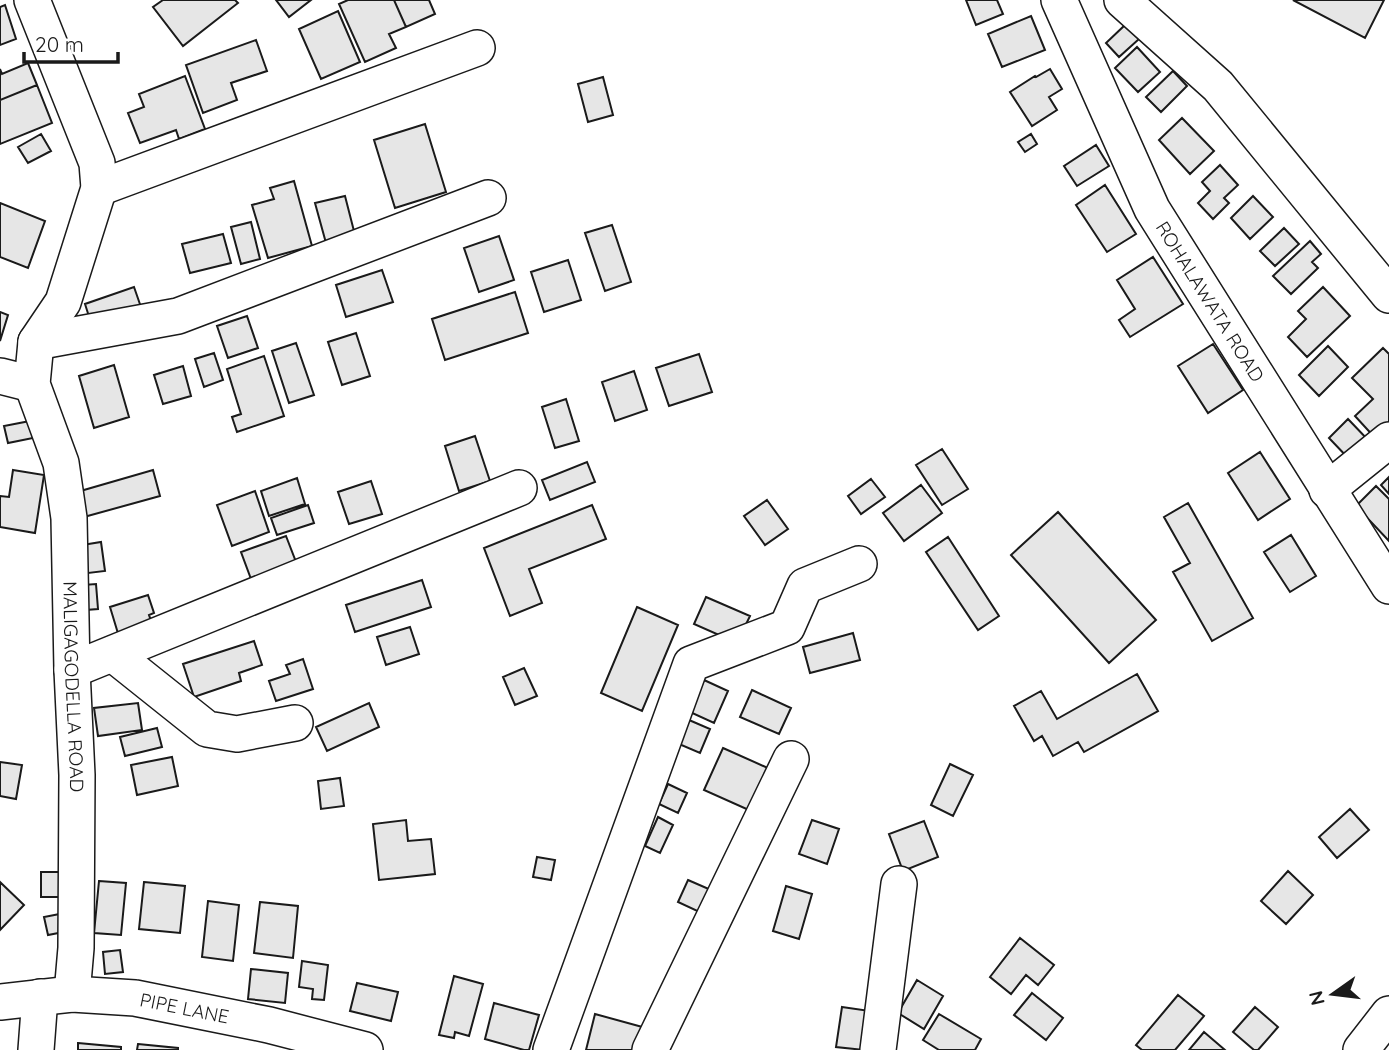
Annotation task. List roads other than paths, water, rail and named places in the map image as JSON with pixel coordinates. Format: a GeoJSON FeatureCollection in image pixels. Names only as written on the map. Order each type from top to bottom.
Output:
{"type":"FeatureCollection","features":[{"type":"Feature","properties":{"kind":"street"},"geometry":{"type":"LineString","coordinates":[[16,380],[36,342],[63,302],[99,188],[97,163],[32,0]]}},
{"type":"Feature","properties":{"kind":"street","name":"ROHALAWATA ROAD"},"geometry":{"type":"LineString","coordinates":[[1059,0],[1152,209],[1327,490],[1383,569]]}},
{"type":"Feature","properties":{"kind":"street"},"geometry":{"type":"LineString","coordinates":[[1122,0],[1218,86],[1389,295]]}},
{"type":"Feature","properties":{"kind":"street"},"geometry":{"type":"LineString","coordinates":[[99,188],[477,48]]}},
{"type":"Feature","properties":{"kind":"street"},"geometry":{"type":"LineString","coordinates":[[36,342],[178,316],[488,198]]}},
{"type":"Feature","properties":{"kind":"street","name":"MALIGAGODELLA ROAD"},"geometry":{"type":"LineString","coordinates":[[16,380],[61,463],[69,518],[77,775],[76,948],[36,1050]]}},
{"type":"Feature","properties":{"kind":"street"},"geometry":{"type":"LineString","coordinates":[[1327,490],[1389,440]]}},
{"type":"Feature","properties":{"kind":"street"},"geometry":{"type":"LineString","coordinates":[[72,670],[519,488]]}},
{"type":"Feature","properties":{"kind":"street"},"geometry":{"type":"LineString","coordinates":[[551,1050],[691,664],[787,628],[806,586],[859,564]]}},
{"type":"Feature","properties":{"kind":"street"},"geometry":{"type":"LineString","coordinates":[[113,654],[207,729],[237,734],[295,723]]}},
{"type":"Feature","properties":{"kind":"street"},"geometry":{"type":"LineString","coordinates":[[650,1050],[791,759]]}},
{"type":"Feature","properties":{"kind":"street"},"geometry":{"type":"LineString","coordinates":[[878,1050],[899,884]]}},
{"type":"Feature","properties":{"kind":"street","name":"PIPE LANE"},"geometry":{"type":"LineString","coordinates":[[0,1002],[56,996],[135,998],[269,1026],[365,1050]]}},
{"type":"Feature","properties":{"kind":"street"},"geometry":{"type":"LineString","coordinates":[[1361,1050],[1389,1014]]}}]}
